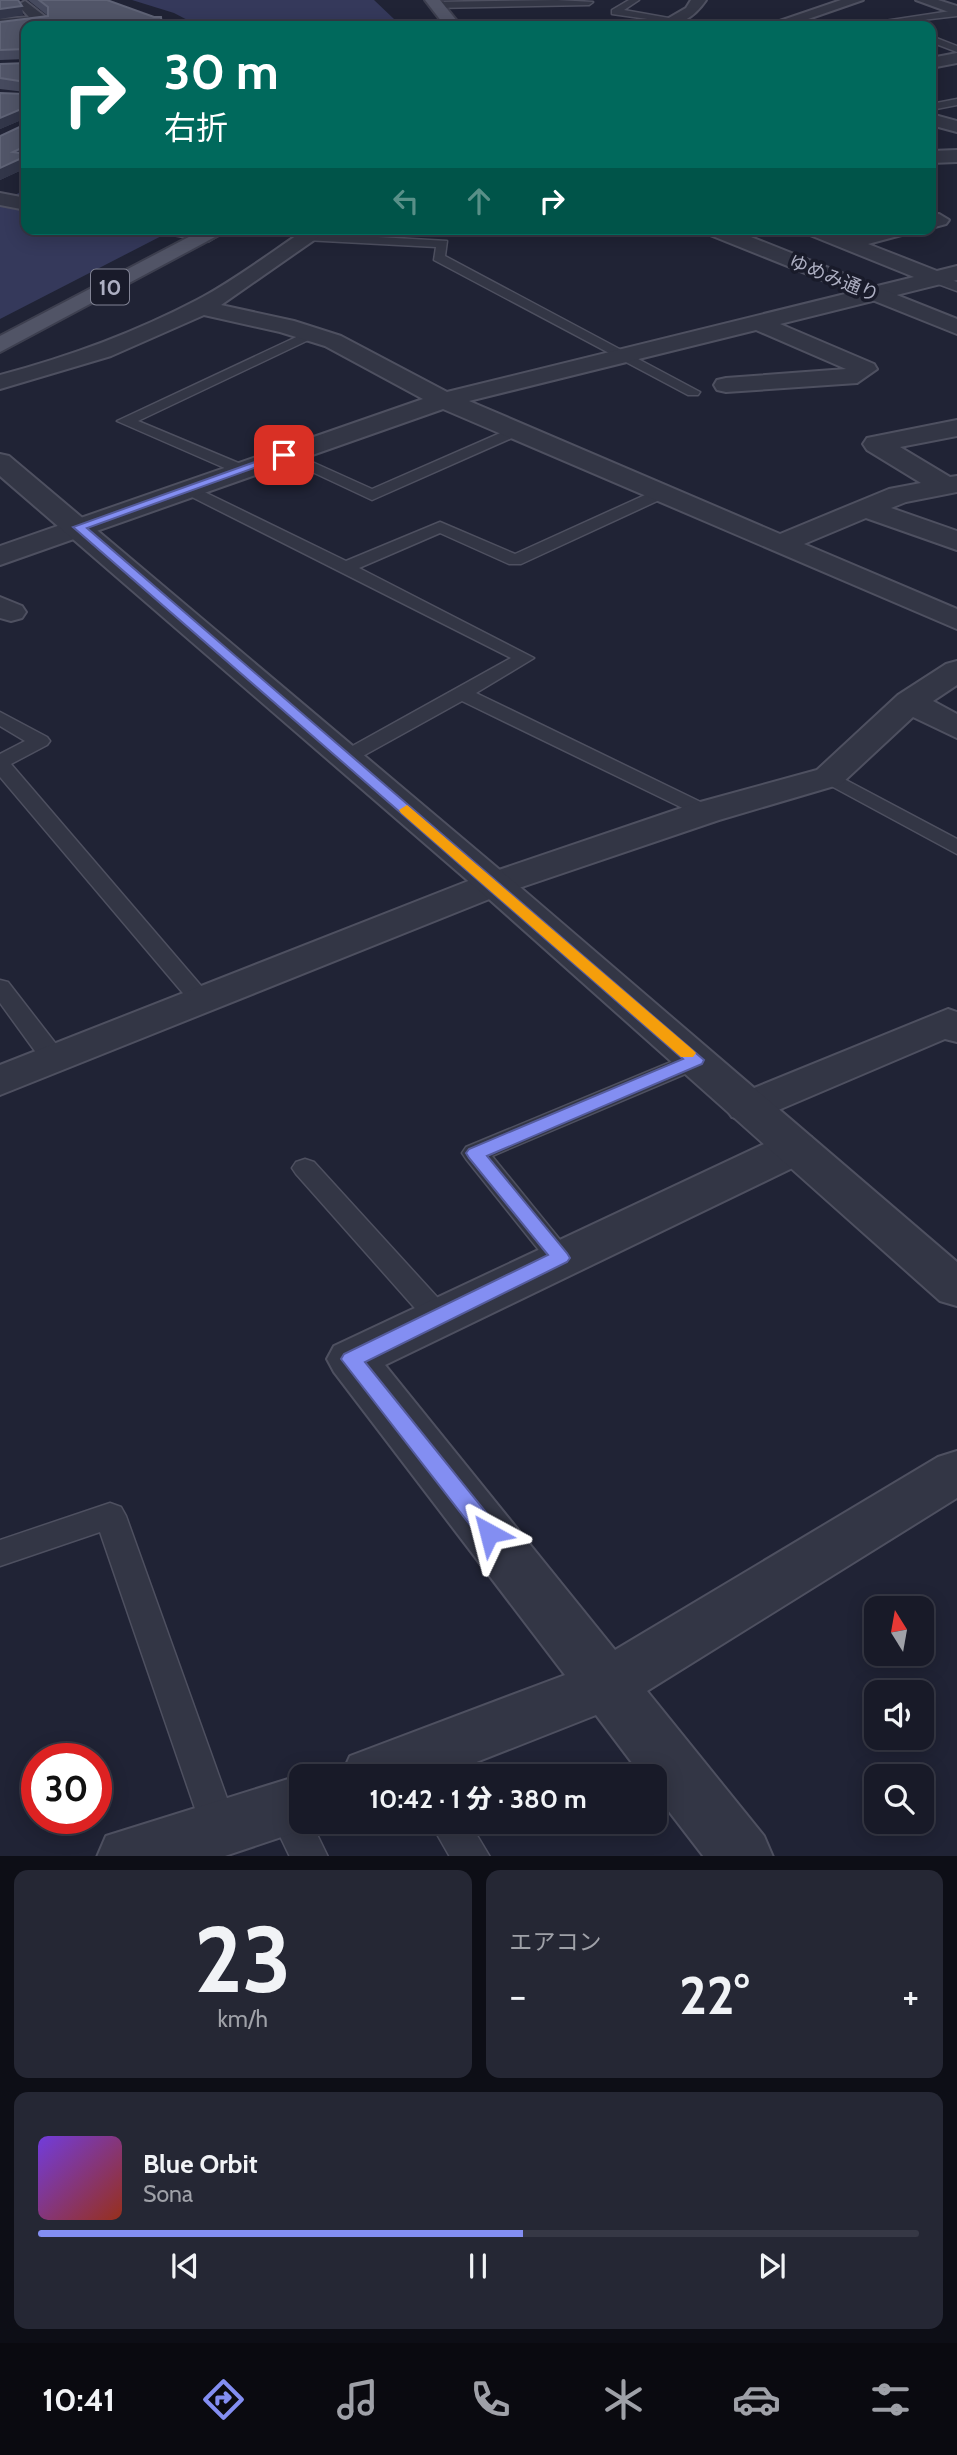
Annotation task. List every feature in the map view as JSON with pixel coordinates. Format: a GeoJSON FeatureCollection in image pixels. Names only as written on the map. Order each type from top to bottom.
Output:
{"type":"FeatureCollection","features":[{"type":"Feature","properties":{"kind":"main road"},"geometry":{"type":"LineString","coordinates":[[433,2],[448,21]]}},
{"type":"Feature","properties":{"kind":"main road","name":"10"},"geometry":{"type":"LineString","coordinates":[[0,345],[190,235]]}},
{"type":"Feature","properties":{"kind":"street"},"geometry":{"type":"LineString","coordinates":[[679,21],[699,0]]}},
{"type":"Feature","properties":{"kind":"street"},"geometry":{"type":"LineString","coordinates":[[789,21],[856,0]]}},
{"type":"Feature","properties":{"kind":"street"},"geometry":{"type":"LineString","coordinates":[[923,0],[957,12]]}},
{"type":"Feature","properties":{"kind":"street"},"geometry":{"type":"LineString","coordinates":[[25,5],[42,21]]}},
{"type":"Feature","properties":{"kind":"street"},"geometry":{"type":"LineString","coordinates":[[0,24],[21,22]]}},
{"type":"Feature","properties":{"kind":"street"},"geometry":{"type":"LineString","coordinates":[[936,62],[957,58]]}},
{"type":"Feature","properties":{"kind":"street"},"geometry":{"type":"LineString","coordinates":[[936,117],[957,127]]}},
{"type":"Feature","properties":{"kind":"street"},"geometry":{"type":"LineString","coordinates":[[936,157],[957,156]]}},
{"type":"Feature","properties":{"kind":"street"},"geometry":{"type":"LineString","coordinates":[[0,199],[21,203]]}},
{"type":"Feature","properties":{"kind":"street"},"geometry":{"type":"LineString","coordinates":[[0,382],[48,370],[103,351],[200,307],[311,235]]}},
{"type":"Feature","properties":{"kind":"street","name":"ゆめみ通り"},"geometry":{"type":"LineString","coordinates":[[727,235],[957,327]]}},
{"type":"Feature","properties":{"kind":"street"},"geometry":{"type":"LineString","coordinates":[[827,235],[935,278]]}},
{"type":"Feature","properties":{"kind":"street"},"geometry":{"type":"LineString","coordinates":[[846,243],[878,235]]}},
{"type":"Feature","properties":{"kind":"street"},"geometry":{"type":"LineString","coordinates":[[0,556],[443,400],[957,273]]}},
{"type":"Feature","properties":{"kind":"street"},"geometry":{"type":"LineString","coordinates":[[200,307],[286,326],[333,341],[443,400],[957,620]]}},
{"type":"Feature","properties":{"kind":"street"},"geometry":{"type":"LineString","coordinates":[[726,385],[848,378],[865,369],[757,322]]}},
{"type":"Feature","properties":{"kind":"street"},"geometry":{"type":"LineString","coordinates":[[952,485],[876,444],[957,428]]}},
{"type":"Feature","properties":{"kind":"street"},"geometry":{"type":"LineString","coordinates":[[0,462],[494,884],[957,1289]]}},
{"type":"Feature","properties":{"kind":"street"},"geometry":{"type":"LineString","coordinates":[[779,544],[899,495],[952,485]]}},
{"type":"Feature","properties":{"kind":"street"},"geometry":{"type":"LineString","coordinates":[[866,509],[957,541]]}},
{"type":"Feature","properties":{"kind":"street"},"geometry":{"type":"LineString","coordinates":[[0,1081],[494,884],[705,812],[829,777],[910,702],[957,671]]}},
{"type":"Feature","properties":{"kind":"street"},"geometry":{"type":"LineString","coordinates":[[910,702],[957,727]]}},
{"type":"Feature","properties":{"kind":"street"},"geometry":{"type":"LineString","coordinates":[[747,1107],[948,1022],[957,1029]]}},
{"type":"Feature","properties":{"kind":"street"},"geometry":{"type":"LineString","coordinates":[[741,1856],[352,1359],[795,1148]]}},
{"type":"Feature","properties":{"kind":"street"},"geometry":{"type":"LineString","coordinates":[[417,1764],[609,1684],[957,1472]]}},
{"type":"Feature","properties":{"kind":"street"},"geometry":{"type":"LineString","coordinates":[[131,1856],[220,1829],[289,1824]]}},
{"type":"Feature","properties":{"kind":"lane"},"geometry":{"type":"LineString","coordinates":[[635,0],[615,12],[660,21]]}},
{"type":"Feature","properties":{"kind":"lane"},"geometry":{"type":"LineString","coordinates":[[433,2],[589,2]]}},
{"type":"Feature","properties":{"kind":"lane"},"geometry":{"type":"LineString","coordinates":[[890,21],[957,12]]}},
{"type":"Feature","properties":{"kind":"lane"},"geometry":{"type":"LineString","coordinates":[[936,41],[957,49]]}},
{"type":"Feature","properties":{"kind":"lane"},"geometry":{"type":"LineString","coordinates":[[936,113],[957,102]]}},
{"type":"Feature","properties":{"kind":"lane"},"geometry":{"type":"LineString","coordinates":[[936,115],[957,116]]}},
{"type":"Feature","properties":{"kind":"lane"},"geometry":{"type":"LineString","coordinates":[[337,235],[443,244],[438,257],[626,354],[693,392]]}},
{"type":"Feature","properties":{"kind":"lane"},"geometry":{"type":"LineString","coordinates":[[935,278],[957,287]]}},
{"type":"Feature","properties":{"kind":"lane"},"geometry":{"type":"LineString","coordinates":[[243,470],[125,421],[312,335]]}},
{"type":"Feature","properties":{"kind":"lane"},"geometry":{"type":"LineString","coordinates":[[284,455],[372,495],[516,431]]}},
{"type":"Feature","properties":{"kind":"lane"},"geometry":{"type":"LineString","coordinates":[[188,489],[525,658],[345,758]]}},
{"type":"Feature","properties":{"kind":"lane"},"geometry":{"type":"LineString","coordinates":[[345,568],[440,527],[515,560],[662,493]]}},
{"type":"Feature","properties":{"kind":"lane"},"geometry":{"type":"LineString","coordinates":[[461,693],[705,812]]}},
{"type":"Feature","properties":{"kind":"lane"},"geometry":{"type":"LineString","coordinates":[[0,718],[40,741],[0,763],[201,1000]]}},
{"type":"Feature","properties":{"kind":"lane"},"geometry":{"type":"LineString","coordinates":[[829,777],[957,848]]}},
{"type":"Feature","properties":{"kind":"lane"},"geometry":{"type":"LineString","coordinates":[[0,987],[54,1059]]}},
{"type":"Feature","properties":{"kind":"lane"},"geometry":{"type":"LineString","coordinates":[[560,1258],[475,1153],[695,1060]]}},
{"type":"Feature","properties":{"kind":"lane"},"geometry":{"type":"LineString","coordinates":[[304,1168],[438,1316]]}},
{"type":"Feature","properties":{"kind":"lane"},"geometry":{"type":"LineString","coordinates":[[0,1553],[110,1516],[220,1829]]}},
{"type":"Feature","properties":{"kind":"lane"},"geometry":{"type":"LineString","coordinates":[[456,1834],[471,1856]]}},
{"type":"Feature","properties":{"kind":"water"},"geometry":{"type":"Polygon","coordinates":[[[132,0],[374,0],[399,21],[189,21],[174,13],[132,0]]]}},
{"type":"Feature","properties":{"kind":"water"},"geometry":{"type":"Polygon","coordinates":[[[21,192],[21,235],[163,235],[0,319],[0,201],[21,192]]]}},
{"type":"Feature","properties":{"kind":"building"},"geometry":{"type":"Polygon","coordinates":[[[0,0],[18,0],[22,6],[0,9],[0,0]]]}},
{"type":"Feature","properties":{"kind":"building"},"geometry":{"type":"Polygon","coordinates":[[[39,0],[107,0],[154,17],[161,17],[161,21],[21,21],[21,49],[0,50],[0,22],[48,16],[48,7],[39,0]]]}},
{"type":"Feature","properties":{"kind":"building"},"geometry":{"type":"Polygon","coordinates":[[[21,63],[21,81],[0,78],[0,64],[21,63]]]}},
{"type":"Feature","properties":{"kind":"building"},"geometry":{"type":"Polygon","coordinates":[[[0,93],[21,94],[21,109],[0,118],[0,93]]]}},
{"type":"Feature","properties":{"kind":"building"},"geometry":{"type":"Polygon","coordinates":[[[21,126],[21,148],[13,152],[21,153],[21,158],[0,168],[0,136],[21,126]]]}},
{"type":"Feature","properties":{"kind":"slow traffic"},"geometry":{"type":"LineString","coordinates":[[407,810],[687,1053]]}},
{"type":"Feature","properties":{"kind":"route"},"geometry":{"type":"LineString","coordinates":[[284,455],[79,527],[695,1060],[475,1153],[560,1258],[352,1359],[489,1533]]}}]}
